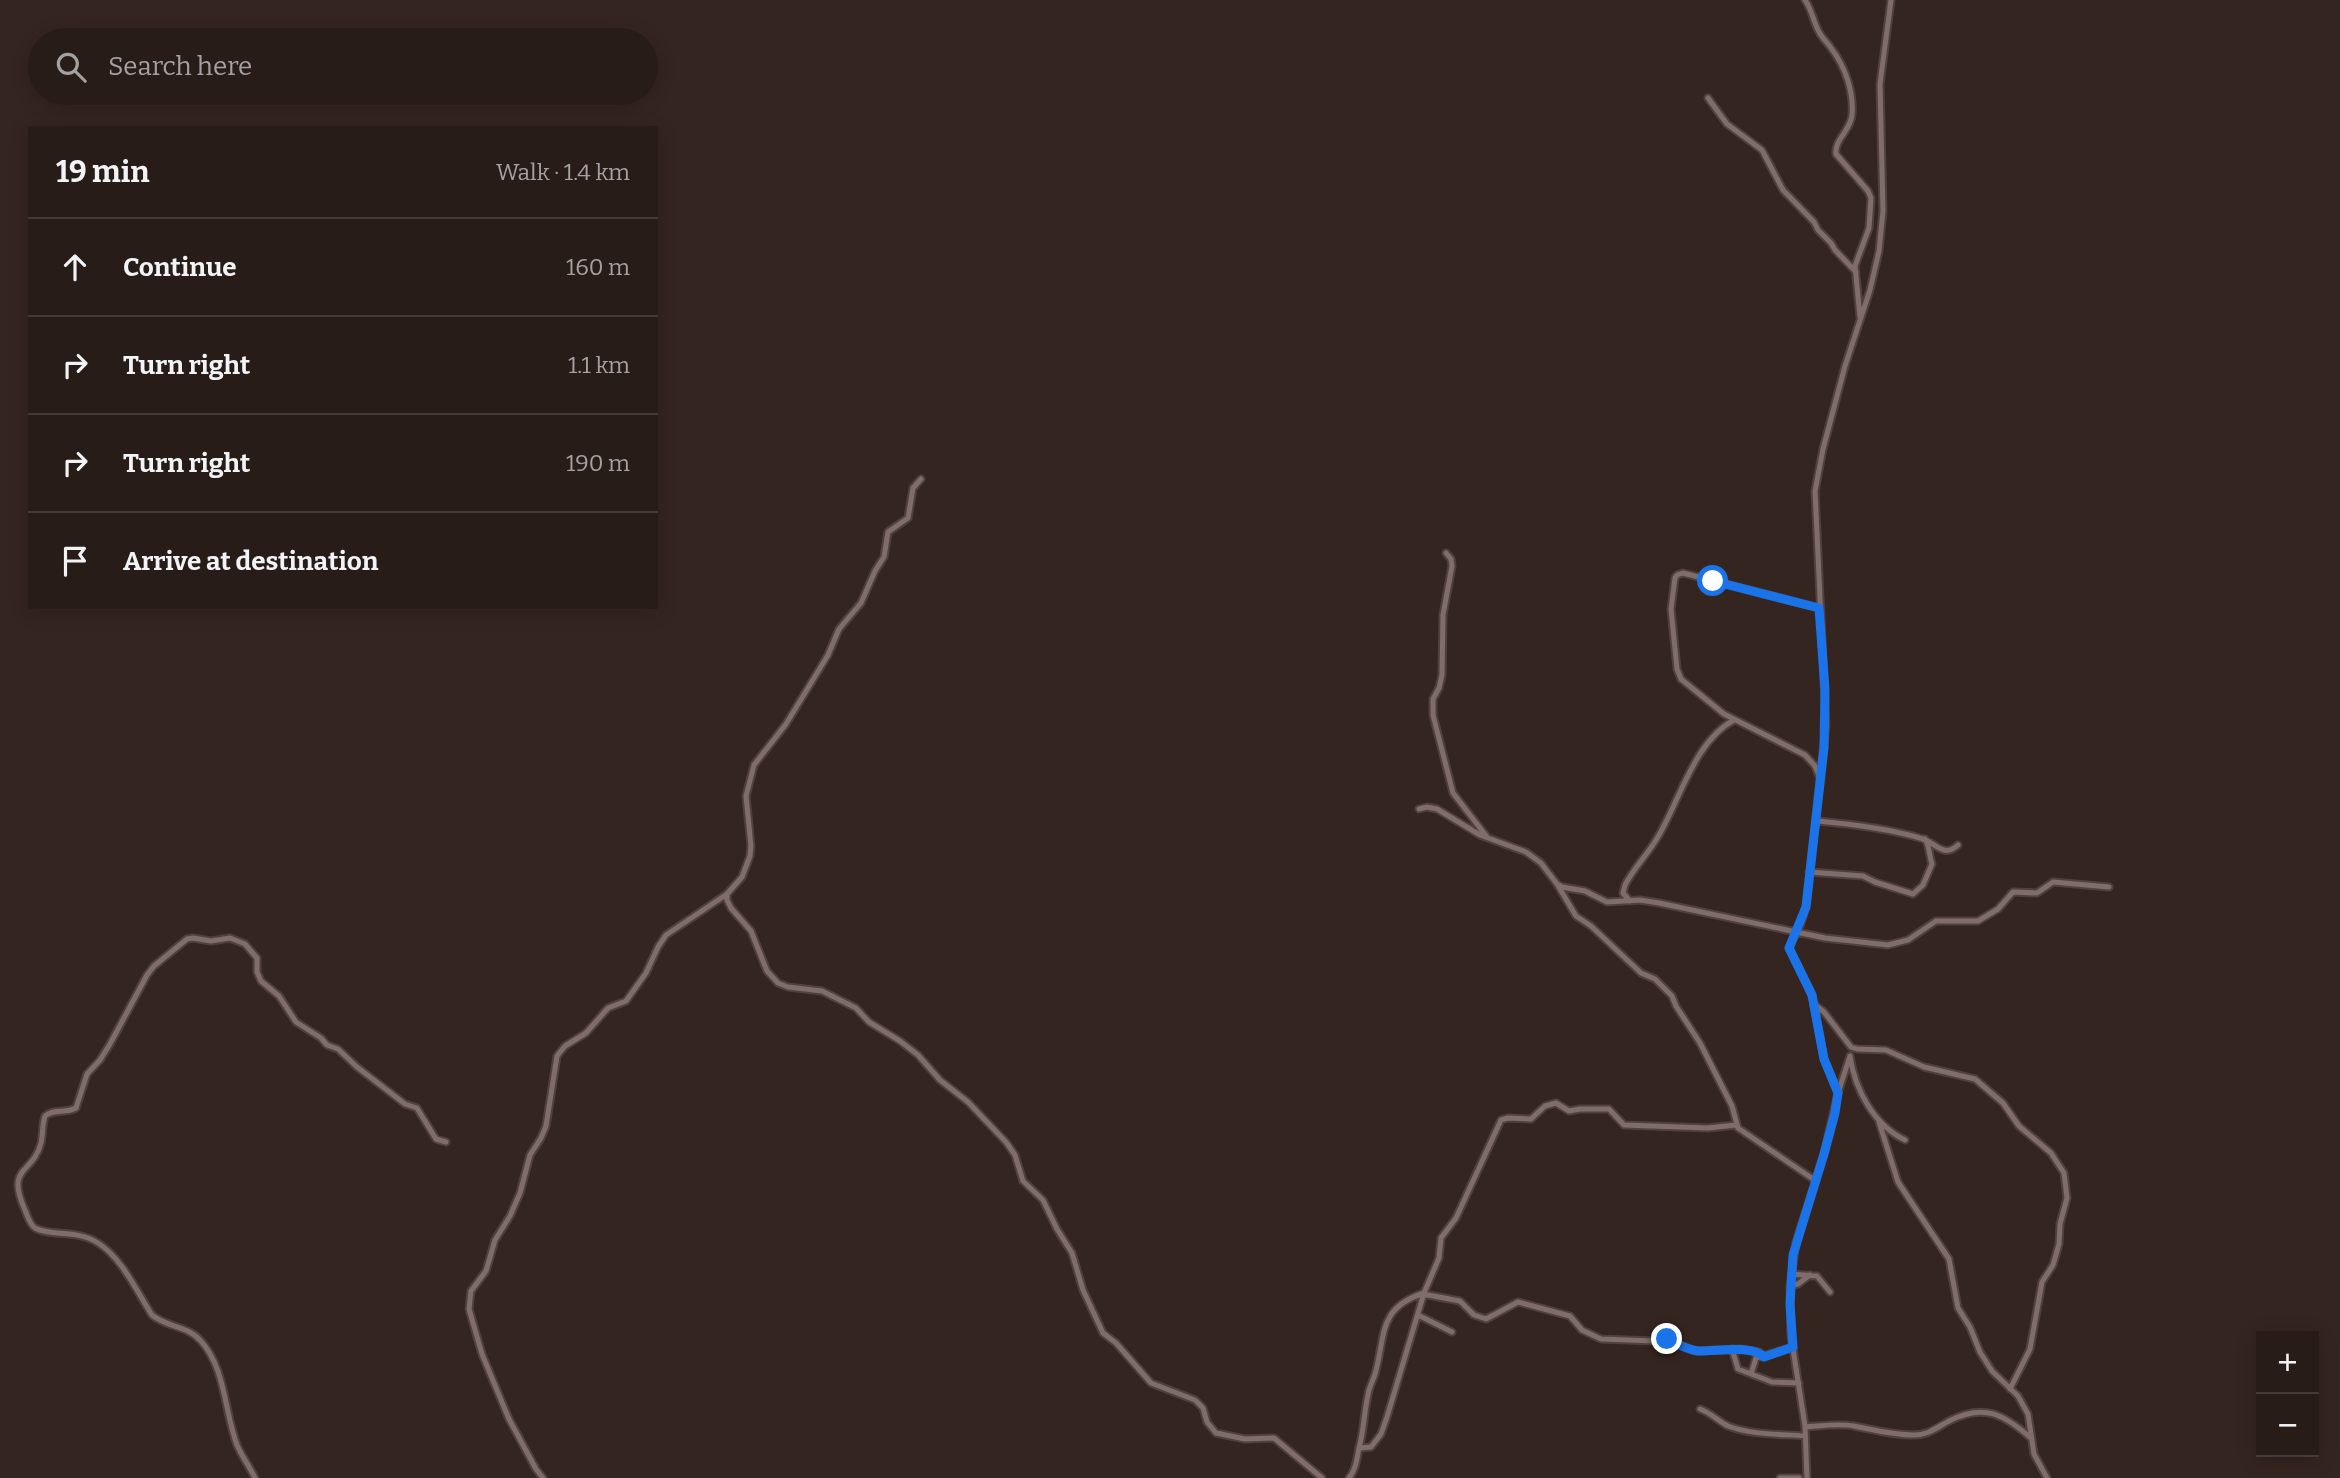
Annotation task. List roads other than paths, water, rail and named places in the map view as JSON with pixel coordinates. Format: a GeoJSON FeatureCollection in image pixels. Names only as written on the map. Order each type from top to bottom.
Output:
{"type":"FeatureCollection","features":[{"type":"Feature","properties":{"kind":"street"},"geometry":{"type":"LineString","coordinates":[[1805,0],[1813,12],[1818,32],[1840,61],[1851,90],[1852,117],[1849,128],[1836,147],[1836,155],[1870,195],[1869,228],[1857,258],[1860,319]]}},
{"type":"Feature","properties":{"kind":"street"},"geometry":{"type":"LineString","coordinates":[[1838,1093],[1824,1059],[1814,1004],[1790,953],[1790,944],[1806,907],[1826,717],[1815,491],[1845,366],[1875,271],[1882,232],[1884,188],[1880,96],[1891,0]]}},
{"type":"Feature","properties":{"kind":"street"},"geometry":{"type":"LineString","coordinates":[[1708,98],[1727,124],[1762,150],[1783,190],[1856,272]]}},
{"type":"Feature","properties":{"kind":"street"},"geometry":{"type":"LineString","coordinates":[[543,1478],[509,1419],[482,1354],[469,1309],[469,1297],[486,1271],[495,1240],[520,1193],[530,1155],[546,1126],[557,1055],[565,1046],[586,1033],[608,1008],[626,1001],[646,973],[655,951],[666,935],[725,897],[742,877],[750,856],[751,838],[746,796],[757,760],[786,724],[828,655],[839,629],[861,603],[884,557],[888,532],[908,518],[913,488],[921,479]]}},
{"type":"Feature","properties":{"kind":"street"},"geometry":{"type":"LineString","coordinates":[[1446,553],[1452,566],[1444,607],[1441,675],[1439,688],[1433,699],[1433,715],[1452,793],[1489,839]]}},
{"type":"Feature","properties":{"kind":"street"},"geometry":{"type":"LineString","coordinates":[[1819,608],[1686,574],[1677,575],[1671,603],[1679,675],[1702,697],[1734,720],[1805,755],[1815,766],[1821,779]]}},
{"type":"Feature","properties":{"kind":"street"},"geometry":{"type":"LineString","coordinates":[[1630,901],[1623,893],[1627,880],[1656,840],[1693,767],[1721,730],[1734,720]]}},
{"type":"Feature","properties":{"kind":"street"},"geometry":{"type":"LineString","coordinates":[[1419,809],[1431,807],[1442,811],[1468,829],[1529,854],[1541,863],[1576,916],[1591,926],[1641,973],[1655,979],[1672,996],[1732,1106],[1736,1125]]}},
{"type":"Feature","properties":{"kind":"street"},"geometry":{"type":"LineString","coordinates":[[1817,821],[1846,822],[1887,829],[1925,839],[1944,852],[1958,845]]}},
{"type":"Feature","properties":{"kind":"street"},"geometry":{"type":"LineString","coordinates":[[1809,872],[1858,875],[1913,894],[1923,885],[1932,864],[1925,839]]}},
{"type":"Feature","properties":{"kind":"street"},"geometry":{"type":"LineString","coordinates":[[1557,884],[1585,891],[1607,902],[1660,903],[1796,932],[1888,945],[1908,940],[1936,921],[1978,920],[1998,909],[2013,892],[2037,892],[2053,882],[2109,887]]}},
{"type":"Feature","properties":{"kind":"street"},"geometry":{"type":"LineString","coordinates":[[725,897],[751,931],[767,971],[778,983],[788,987],[822,991],[856,1008],[869,1022],[918,1055],[940,1080],[968,1102],[1006,1142],[1015,1154],[1023,1181],[1042,1200],[1072,1253],[1083,1290],[1102,1331],[1116,1343],[1148,1381],[1195,1400],[1203,1408],[1209,1425],[1220,1435],[1245,1439],[1274,1438],[1322,1478]]}},
{"type":"Feature","properties":{"kind":"street"},"geometry":{"type":"LineString","coordinates":[[256,1478],[236,1442],[218,1367],[202,1341],[189,1331],[162,1322],[152,1315],[117,1262],[98,1243],[77,1234],[39,1229],[31,1223],[18,1192],[17,1180],[39,1147],[45,1116],[54,1111],[76,1108],[87,1074],[110,1044],[153,966],[187,939],[230,939],[239,940],[250,948],[257,958],[257,972],[261,981],[279,996],[296,1022],[327,1045],[338,1049],[404,1104],[418,1108],[436,1139],[446,1142]]}},
{"type":"Feature","properties":{"kind":"street"},"geometry":{"type":"LineString","coordinates":[[1814,1004],[1824,1012],[1851,1047],[1891,1051],[1924,1067],[1964,1074],[1975,1079],[2003,1103],[2018,1126],[2051,1153],[2064,1174],[2067,1198],[2060,1224],[2059,1244],[2053,1265],[2042,1282],[2030,1349],[2010,1389]]}},
{"type":"Feature","properties":{"kind":"street"},"geometry":{"type":"LineString","coordinates":[[1807,1478],[1805,1427],[1793,1347],[1791,1274],[1796,1242],[1835,1113],[1845,1066],[1857,1049]]}},
{"type":"Feature","properties":{"kind":"street"},"geometry":{"type":"LineString","coordinates":[[1850,1056],[1862,1093],[1879,1122],[1898,1182],[1951,1263],[1956,1301],[1961,1313],[1985,1361],[2018,1396],[2028,1414],[2034,1454],[2047,1478]]}},
{"type":"Feature","properties":{"kind":"street"},"geometry":{"type":"LineString","coordinates":[[1360,1448],[1371,1447],[1381,1434],[1423,1294],[1439,1258],[1441,1238],[1456,1218],[1493,1136],[1504,1118],[1531,1119],[1545,1106],[1556,1103],[1569,1111],[1580,1108],[1609,1109],[1623,1125],[1708,1128],[1736,1125],[1816,1181]]}},
{"type":"Feature","properties":{"kind":"street"},"geometry":{"type":"LineString","coordinates":[[1879,1122],[1905,1140]]}},
{"type":"Feature","properties":{"kind":"street"},"geometry":{"type":"LineString","coordinates":[[1791,1274],[1820,1278],[1830,1292]]}},
{"type":"Feature","properties":{"kind":"street"},"geometry":{"type":"LineString","coordinates":[[1790,1286],[1798,1284],[1810,1275]]}},
{"type":"Feature","properties":{"kind":"street"},"geometry":{"type":"LineString","coordinates":[[1349,1478],[1354,1471],[1360,1448],[1367,1398],[1387,1319],[1398,1305],[1410,1297],[1423,1294],[1460,1301],[1474,1315],[1486,1319],[1518,1302],[1570,1317],[1582,1330],[1601,1339],[1665,1339],[1695,1350],[1732,1349],[1759,1352],[1764,1357]]}},
{"type":"Feature","properties":{"kind":"street"},"geometry":{"type":"LineString","coordinates":[[1418,1315],[1452,1332]]}},
{"type":"Feature","properties":{"kind":"street"},"geometry":{"type":"LineString","coordinates":[[1751,1374],[1756,1358],[1793,1347]]}},
{"type":"Feature","properties":{"kind":"street"},"geometry":{"type":"LineString","coordinates":[[1732,1349],[1736,1366],[1751,1374],[1772,1382],[1799,1383]]}},
{"type":"Feature","properties":{"kind":"street"},"geometry":{"type":"LineString","coordinates":[[1700,1409],[1736,1428],[1805,1436]]}},
{"type":"Feature","properties":{"kind":"street"},"geometry":{"type":"LineString","coordinates":[[1805,1427],[1843,1425],[1889,1434],[1922,1434],[1963,1415],[1988,1412],[2006,1419],[2032,1439]]}},
{"type":"Feature","properties":{"kind":"street"},"geometry":{"type":"LineString","coordinates":[[1780,1478],[1799,1478]]}}]}
